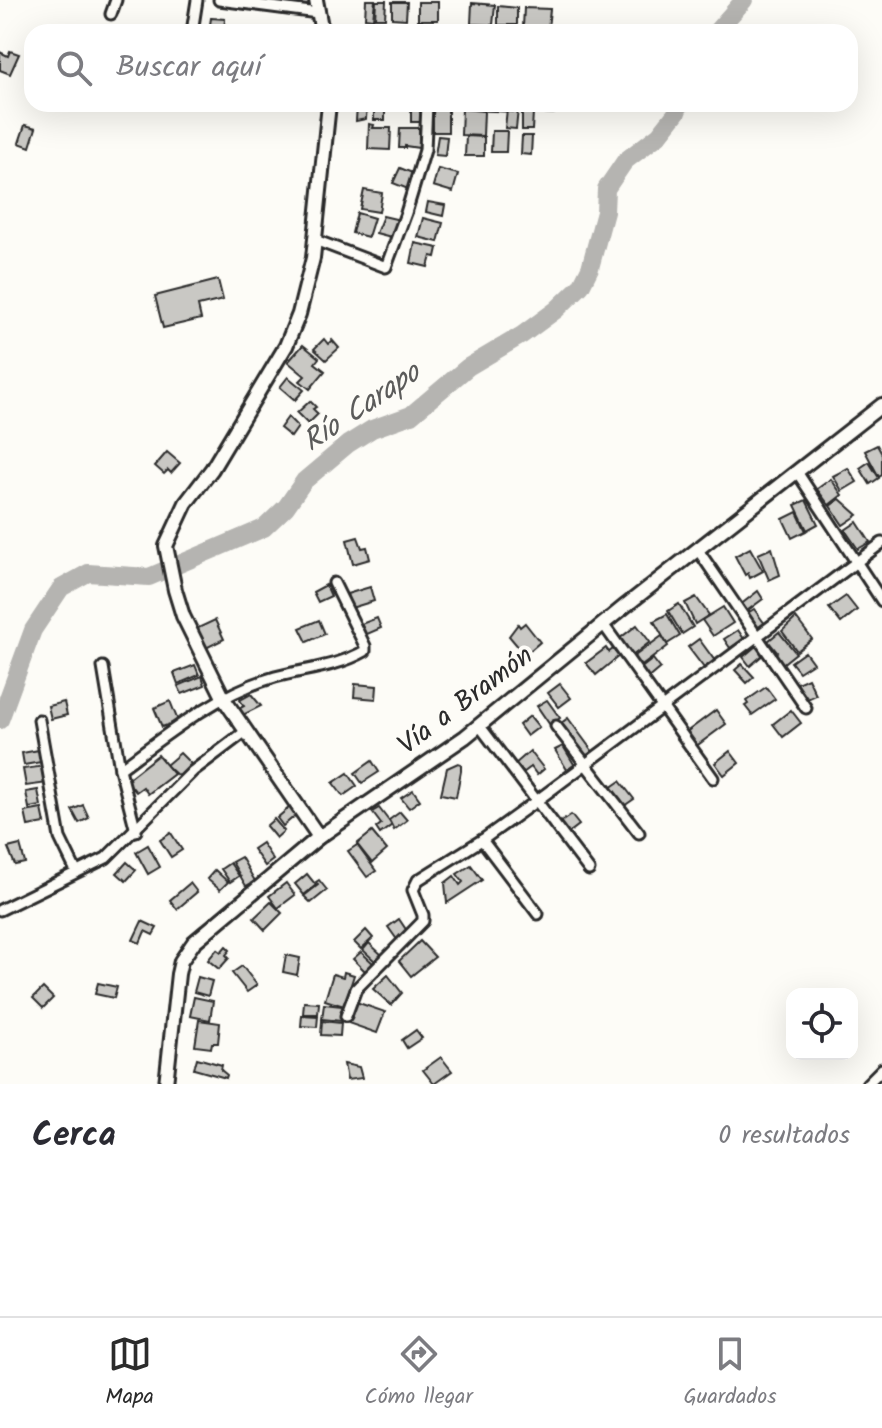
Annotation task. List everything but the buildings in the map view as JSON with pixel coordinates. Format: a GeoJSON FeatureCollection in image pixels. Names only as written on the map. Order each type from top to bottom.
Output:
{"type":"FeatureCollection","features":[{"type":"Feature","properties":{"kind":"street"},"geometry":{"type":"LineString","coordinates":[[111,14],[116,0]]}},
{"type":"Feature","properties":{"kind":"street"},"geometry":{"type":"LineString","coordinates":[[193,24],[197,0]]}},
{"type":"Feature","properties":{"kind":"street"},"geometry":{"type":"LineString","coordinates":[[219,0],[317,7]]}},
{"type":"Feature","properties":{"kind":"street"},"geometry":{"type":"LineString","coordinates":[[319,837],[224,699],[183,616],[166,546],[186,503],[212,469],[286,346],[309,284],[328,112]]}},
{"type":"Feature","properties":{"kind":"street"},"geometry":{"type":"LineString","coordinates":[[315,240],[386,267],[425,150],[427,112]]}},
{"type":"Feature","properties":{"kind":"street","name":"Vía a Bramón"},"geometry":{"type":"LineString","coordinates":[[166,1084],[181,961],[194,942],[319,837],[479,725],[882,405]]}},
{"type":"Feature","properties":{"kind":"street"},"geometry":{"type":"LineString","coordinates":[[797,472],[882,601]]}},
{"type":"Feature","properties":{"kind":"street"},"geometry":{"type":"LineString","coordinates":[[346,1016],[356,989],[423,921],[413,890],[415,883],[535,802],[882,543]]}},
{"type":"Feature","properties":{"kind":"street"},"geometry":{"type":"LineString","coordinates":[[698,550],[806,708]]}},
{"type":"Feature","properties":{"kind":"street"},"geometry":{"type":"LineString","coordinates":[[120,769],[187,720],[224,699],[275,677],[323,667],[365,651],[334,583]]}},
{"type":"Feature","properties":{"kind":"street"},"geometry":{"type":"LineString","coordinates":[[603,624],[713,778]]}},
{"type":"Feature","properties":{"kind":"street"},"geometry":{"type":"LineString","coordinates":[[103,667],[120,769],[136,831]]}},
{"type":"Feature","properties":{"kind":"street"},"geometry":{"type":"LineString","coordinates":[[39,720],[60,838],[76,871]]}},
{"type":"Feature","properties":{"kind":"street"},"geometry":{"type":"LineString","coordinates":[[479,725],[589,870]]}},
{"type":"Feature","properties":{"kind":"street"},"geometry":{"type":"LineString","coordinates":[[556,726],[639,833]]}},
{"type":"Feature","properties":{"kind":"street"},"geometry":{"type":"LineString","coordinates":[[0,910],[106,858],[193,771],[246,731]]}},
{"type":"Feature","properties":{"kind":"street"},"geometry":{"type":"LineString","coordinates":[[482,840],[538,914]]}},
{"type":"Feature","properties":{"kind":"street"},"geometry":{"type":"LineString","coordinates":[[867,1084],[882,1069]]}},
{"type":"Feature","properties":{"kind":"waterway","name":"Río Carapo"},"geometry":{"type":"LineString","coordinates":[[723,24],[744,0]]}},
{"type":"Feature","properties":{"kind":"waterway","name":"Río Carapo"},"geometry":{"type":"LineString","coordinates":[[0,720],[33,630],[61,588],[88,573],[149,577],[264,528],[286,507],[304,481],[348,444],[372,429],[411,415],[468,367],[522,335],[556,310],[581,286],[590,268],[605,212],[606,189],[625,161],[659,135],[677,112]]}}]}
